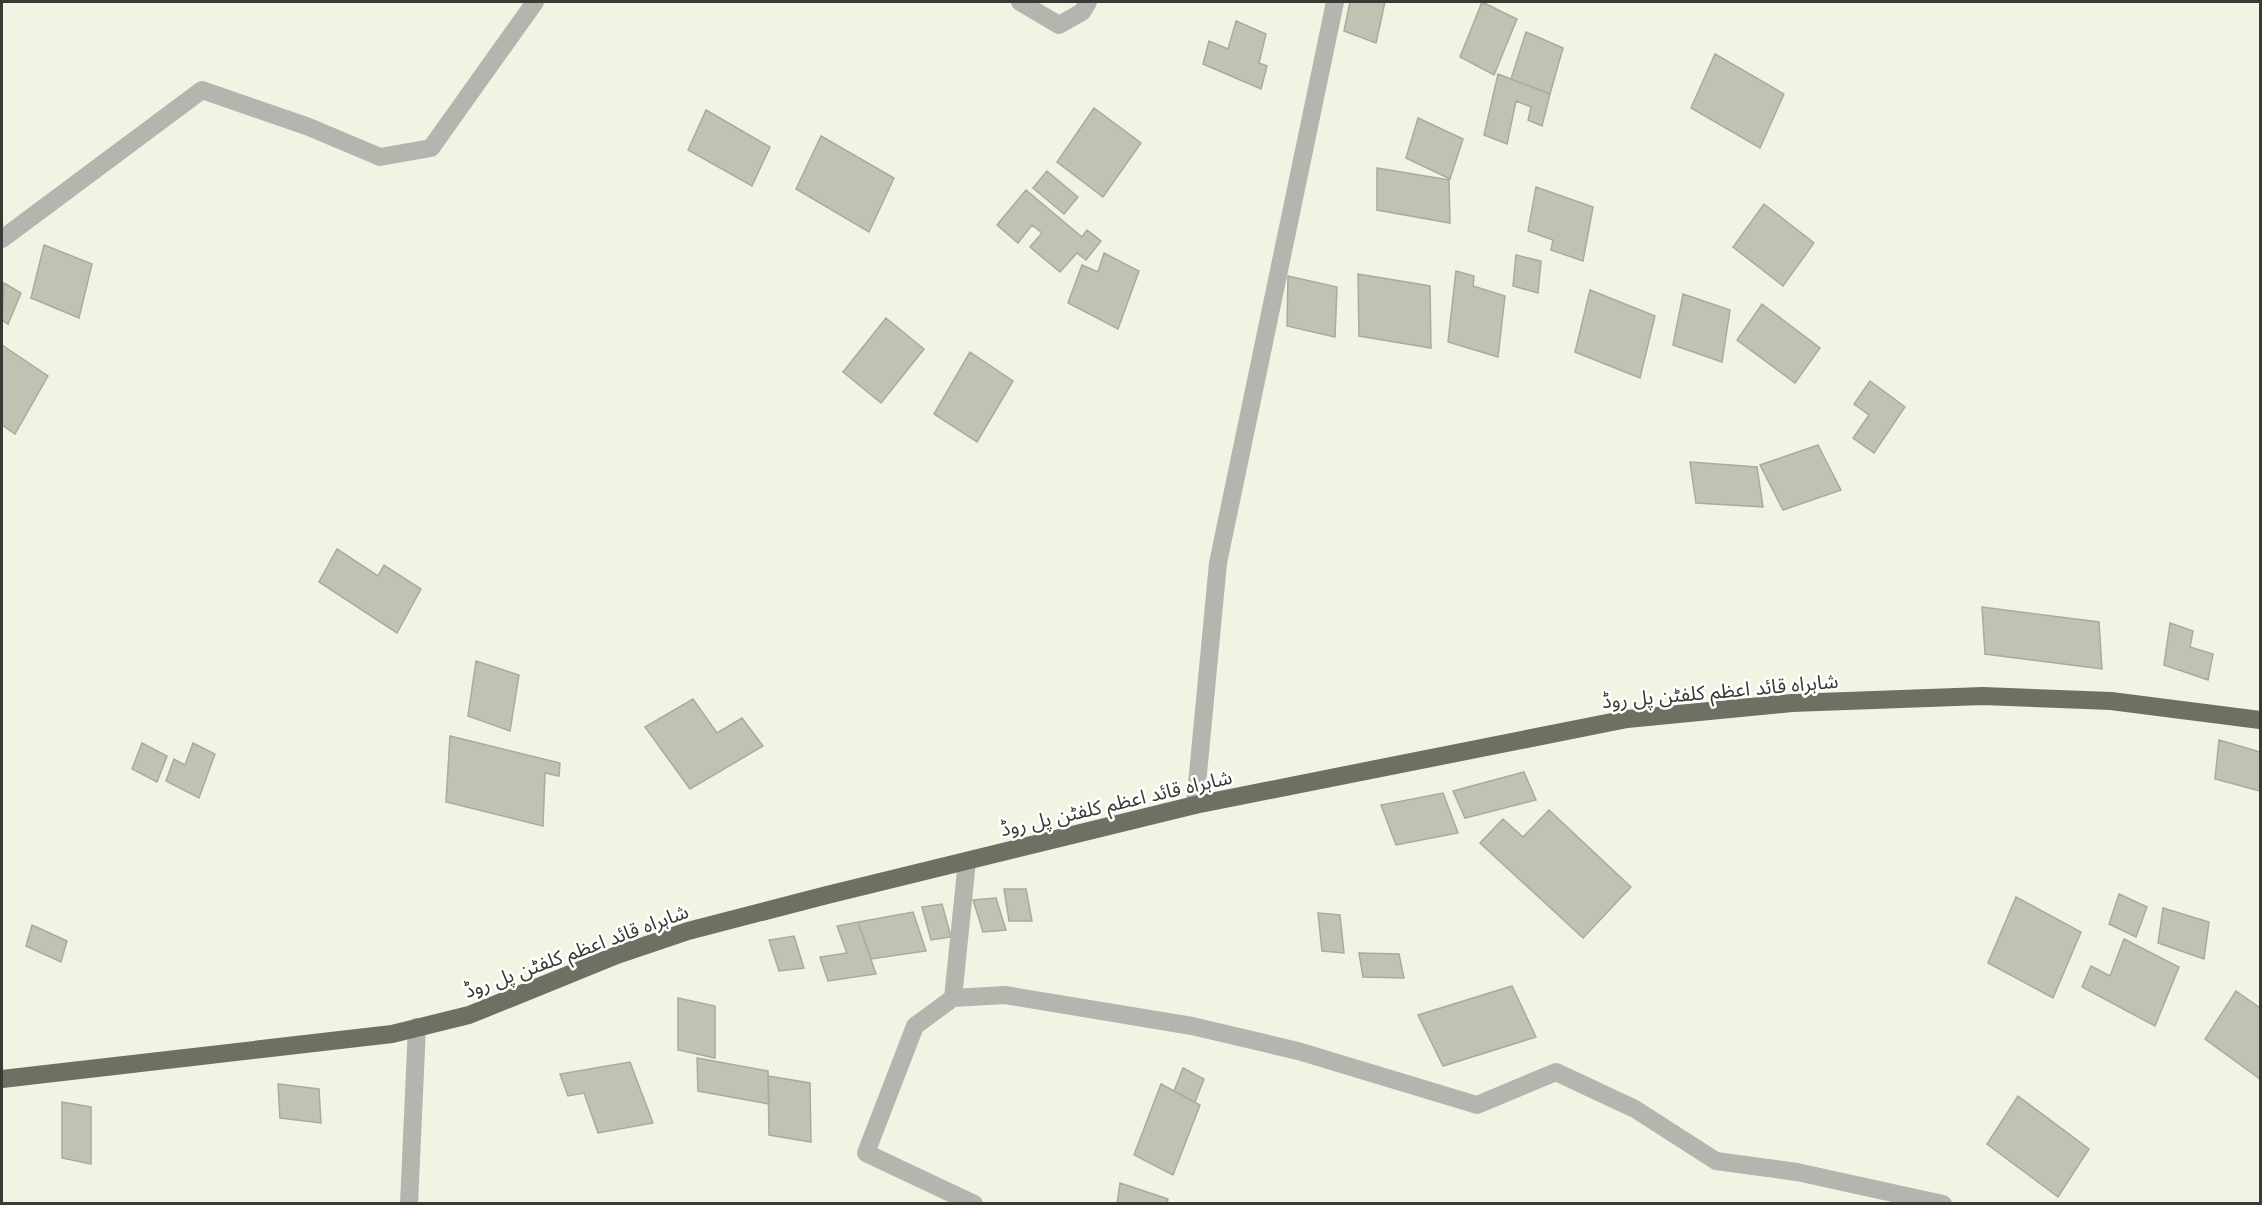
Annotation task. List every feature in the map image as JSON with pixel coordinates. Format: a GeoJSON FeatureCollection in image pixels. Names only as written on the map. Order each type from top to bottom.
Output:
{"type":"FeatureCollection","features":[{"type":"Feature","properties":{"kind":"highway","name":"شاہراہ قائد اعظم کلفٹن پل روڈ"},"geometry":{"type":"LineString","coordinates":[[2,1079],[380,1035],[417,1027],[469,1015],[617,955],[688,931],[1195,805],[1628,718],[1792,703],[1983,696],[2087,700],[2260,720]]}},
{"type":"Feature","properties":{"kind":"street"},"geometry":{"type":"LineString","coordinates":[[2,239],[202,90],[309,127],[380,157],[431,147],[535,2]]}},
{"type":"Feature","properties":{"kind":"street"},"geometry":{"type":"LineString","coordinates":[[1020,2],[1059,25],[1082,12],[1088,2]]}},
{"type":"Feature","properties":{"kind":"street"},"geometry":{"type":"LineString","coordinates":[[1195,805],[1218,563],[1335,2]]}},
{"type":"Feature","properties":{"kind":"street"},"geometry":{"type":"LineString","coordinates":[[953,998],[967,861]]}},
{"type":"Feature","properties":{"kind":"street"},"geometry":{"type":"LineString","coordinates":[[974,1203],[866,1153],[915,1026],[953,998],[1005,995],[1192,1026],[1298,1051],[1478,1105],[1556,1072],[1635,1109],[1716,1161],[1797,1172],[1943,1203]]}},
{"type":"Feature","properties":{"kind":"street"},"geometry":{"type":"LineString","coordinates":[[409,1203],[417,1027]]}},
{"type":"Feature","properties":{"kind":"building"},"geometry":{"type":"Polygon","coordinates":[[[1350,2],[1385,2],[1376,43],[1344,31],[1350,2]]]}},
{"type":"Feature","properties":{"kind":"building"},"geometry":{"type":"Polygon","coordinates":[[[1482,2],[1517,19],[1494,75],[1460,57],[1482,2]]]}},
{"type":"Feature","properties":{"kind":"building"},"geometry":{"type":"Polygon","coordinates":[[[1236,21],[1266,34],[1259,63],[1267,66],[1261,89],[1203,64],[1209,41],[1228,49],[1236,21]]]}},
{"type":"Feature","properties":{"kind":"building"},"geometry":{"type":"Polygon","coordinates":[[[1526,32],[1563,48],[1550,94],[1511,79],[1526,32]]]}},
{"type":"Feature","properties":{"kind":"building"},"geometry":{"type":"Polygon","coordinates":[[[1715,54],[1784,94],[1760,148],[1691,108],[1715,54]]]}},
{"type":"Feature","properties":{"kind":"building"},"geometry":{"type":"Polygon","coordinates":[[[1498,74],[1550,94],[1542,126],[1528,120],[1531,107],[1516,101],[1507,144],[1484,135],[1498,74]]]}},
{"type":"Feature","properties":{"kind":"building"},"geometry":{"type":"Polygon","coordinates":[[[1094,108],[1141,143],[1103,197],[1057,162],[1094,108]]]}},
{"type":"Feature","properties":{"kind":"building"},"geometry":{"type":"Polygon","coordinates":[[[706,110],[770,147],[752,186],[688,150],[706,110]]]}},
{"type":"Feature","properties":{"kind":"building"},"geometry":{"type":"Polygon","coordinates":[[[1418,118],[1463,139],[1450,179],[1406,158],[1418,118]]]}},
{"type":"Feature","properties":{"kind":"building"},"geometry":{"type":"Polygon","coordinates":[[[821,136],[894,178],[869,232],[796,189],[821,136]]]}},
{"type":"Feature","properties":{"kind":"building"},"geometry":{"type":"Polygon","coordinates":[[[1377,168],[1449,180],[1450,223],[1377,210],[1377,168]]]}},
{"type":"Feature","properties":{"kind":"building"},"geometry":{"type":"Polygon","coordinates":[[[1047,171],[1078,197],[1064,214],[1033,188],[1047,171]]]}},
{"type":"Feature","properties":{"kind":"building"},"geometry":{"type":"Polygon","coordinates":[[[1536,187],[1593,207],[1583,261],[1551,250],[1553,240],[1528,231],[1536,187]]]}},
{"type":"Feature","properties":{"kind":"building"},"geometry":{"type":"Polygon","coordinates":[[[1026,190],[1082,237],[1087,230],[1101,241],[1086,260],[1077,253],[1060,272],[1030,247],[1042,233],[1032,225],[1018,243],[997,225],[1026,190]]]}},
{"type":"Feature","properties":{"kind":"building"},"geometry":{"type":"Polygon","coordinates":[[[1764,204],[1814,243],[1783,286],[1733,247],[1764,204]]]}},
{"type":"Feature","properties":{"kind":"building"},"geometry":{"type":"Polygon","coordinates":[[[44,245],[92,264],[79,318],[31,298],[44,245]]]}},
{"type":"Feature","properties":{"kind":"building"},"geometry":{"type":"Polygon","coordinates":[[[1104,253],[1139,271],[1118,329],[1068,303],[1082,265],[1098,272],[1104,253]]]}},
{"type":"Feature","properties":{"kind":"building"},"geometry":{"type":"Polygon","coordinates":[[[1516,255],[1541,261],[1538,293],[1513,286],[1516,255]]]}},
{"type":"Feature","properties":{"kind":"building"},"geometry":{"type":"Polygon","coordinates":[[[1456,271],[1474,276],[1473,286],[1505,296],[1498,357],[1448,342],[1456,271]]]}},
{"type":"Feature","properties":{"kind":"building"},"geometry":{"type":"Polygon","coordinates":[[[1358,274],[1430,286],[1431,348],[1359,336],[1358,274]]]}},
{"type":"Feature","properties":{"kind":"building"},"geometry":{"type":"Polygon","coordinates":[[[1288,276],[1337,287],[1335,337],[1287,326],[1288,276]]]}},
{"type":"Feature","properties":{"kind":"building"},"geometry":{"type":"Polygon","coordinates":[[[4,283],[21,293],[8,324],[2,320],[4,283]]]}},
{"type":"Feature","properties":{"kind":"building"},"geometry":{"type":"Polygon","coordinates":[[[1590,290],[1655,316],[1640,378],[1575,352],[1590,290]]]}},
{"type":"Feature","properties":{"kind":"building"},"geometry":{"type":"Polygon","coordinates":[[[1683,294],[1730,310],[1722,362],[1673,345],[1683,294]]]}},
{"type":"Feature","properties":{"kind":"building"},"geometry":{"type":"Polygon","coordinates":[[[1762,304],[1820,348],[1795,383],[1737,340],[1762,304]]]}},
{"type":"Feature","properties":{"kind":"building"},"geometry":{"type":"Polygon","coordinates":[[[886,318],[924,349],[881,403],[843,372],[886,318]]]}},
{"type":"Feature","properties":{"kind":"building"},"geometry":{"type":"Polygon","coordinates":[[[2,345],[48,376],[15,434],[2,425],[2,345]]]}},
{"type":"Feature","properties":{"kind":"building"},"geometry":{"type":"Polygon","coordinates":[[[970,352],[1013,381],[977,442],[934,414],[970,352]]]}},
{"type":"Feature","properties":{"kind":"building"},"geometry":{"type":"Polygon","coordinates":[[[1870,381],[1905,407],[1874,453],[1853,438],[1869,415],[1854,404],[1870,381]]]}},
{"type":"Feature","properties":{"kind":"building"},"geometry":{"type":"Polygon","coordinates":[[[1818,445],[1841,490],[1783,510],[1760,465],[1818,445]]]}},
{"type":"Feature","properties":{"kind":"building"},"geometry":{"type":"Polygon","coordinates":[[[1690,462],[1757,467],[1763,507],[1696,503],[1690,462]]]}},
{"type":"Feature","properties":{"kind":"building"},"geometry":{"type":"Polygon","coordinates":[[[337,549],[378,576],[384,565],[421,589],[397,633],[319,582],[337,549]]]}},
{"type":"Feature","properties":{"kind":"building"},"geometry":{"type":"Polygon","coordinates":[[[1982,607],[2099,622],[2102,669],[1985,654],[1982,607]]]}},
{"type":"Feature","properties":{"kind":"building"},"geometry":{"type":"Polygon","coordinates":[[[2170,623],[2193,631],[2190,647],[2213,654],[2208,680],[2164,665],[2170,623]]]}},
{"type":"Feature","properties":{"kind":"building"},"geometry":{"type":"Polygon","coordinates":[[[476,661],[519,675],[510,731],[468,716],[476,661]]]}},
{"type":"Feature","properties":{"kind":"building"},"geometry":{"type":"Polygon","coordinates":[[[693,699],[717,733],[742,718],[763,746],[690,789],[645,727],[693,699]]]}},
{"type":"Feature","properties":{"kind":"building"},"geometry":{"type":"Polygon","coordinates":[[[450,736],[560,763],[559,776],[545,773],[543,826],[446,802],[450,736]]]}},
{"type":"Feature","properties":{"kind":"building"},"geometry":{"type":"Polygon","coordinates":[[[2219,740],[2260,752],[2260,791],[2215,779],[2219,740]]]}},
{"type":"Feature","properties":{"kind":"building"},"geometry":{"type":"Polygon","coordinates":[[[142,743],[167,756],[157,782],[132,769],[142,743]]]}},
{"type":"Feature","properties":{"kind":"building"},"geometry":{"type":"Polygon","coordinates":[[[193,743],[215,754],[199,798],[166,781],[174,759],[185,765],[193,743]]]}},
{"type":"Feature","properties":{"kind":"building"},"geometry":{"type":"Polygon","coordinates":[[[1524,772],[1536,800],[1465,818],[1453,791],[1524,772]]]}},
{"type":"Feature","properties":{"kind":"building"},"geometry":{"type":"Polygon","coordinates":[[[1443,793],[1458,833],[1396,845],[1381,805],[1443,793]]]}},
{"type":"Feature","properties":{"kind":"building"},"geometry":{"type":"Polygon","coordinates":[[[1549,810],[1631,887],[1583,938],[1480,843],[1503,819],[1523,837],[1549,810]]]}},
{"type":"Feature","properties":{"kind":"building"},"geometry":{"type":"Polygon","coordinates":[[[1004,889],[1026,889],[1032,921],[1009,921],[1004,889]]]}},
{"type":"Feature","properties":{"kind":"building"},"geometry":{"type":"Polygon","coordinates":[[[2119,894],[2147,907],[2136,937],[2109,924],[2119,894]]]}},
{"type":"Feature","properties":{"kind":"building"},"geometry":{"type":"Polygon","coordinates":[[[2016,897],[2081,932],[2053,998],[1988,963],[2016,897]]]}},
{"type":"Feature","properties":{"kind":"building"},"geometry":{"type":"Polygon","coordinates":[[[996,898],[1006,930],[983,932],[973,900],[996,898]]]}},
{"type":"Feature","properties":{"kind":"building"},"geometry":{"type":"Polygon","coordinates":[[[942,904],[951,937],[931,940],[922,907],[942,904]]]}},
{"type":"Feature","properties":{"kind":"building"},"geometry":{"type":"Polygon","coordinates":[[[2163,908],[2209,922],[2204,959],[2158,943],[2163,908]]]}},
{"type":"Feature","properties":{"kind":"building"},"geometry":{"type":"Polygon","coordinates":[[[913,912],[926,951],[871,959],[858,922],[913,912]]]}},
{"type":"Feature","properties":{"kind":"building"},"geometry":{"type":"Polygon","coordinates":[[[1318,913],[1340,915],[1344,953],[1322,951],[1318,913]]]}},
{"type":"Feature","properties":{"kind":"building"},"geometry":{"type":"Polygon","coordinates":[[[858,922],[876,974],[828,981],[820,957],[847,953],[837,926],[858,922]]]}},
{"type":"Feature","properties":{"kind":"building"},"geometry":{"type":"Polygon","coordinates":[[[32,925],[67,941],[61,962],[26,946],[32,925]]]}},
{"type":"Feature","properties":{"kind":"building"},"geometry":{"type":"Polygon","coordinates":[[[794,936],[804,968],[779,971],[769,940],[794,936]]]}},
{"type":"Feature","properties":{"kind":"building"},"geometry":{"type":"Polygon","coordinates":[[[2124,939],[2179,967],[2155,1026],[2082,987],[2091,966],[2110,976],[2124,939]]]}},
{"type":"Feature","properties":{"kind":"building"},"geometry":{"type":"Polygon","coordinates":[[[1359,953],[1399,954],[1404,978],[1363,977],[1359,953]]]}},
{"type":"Feature","properties":{"kind":"building"},"geometry":{"type":"Polygon","coordinates":[[[1512,986],[1536,1037],[1443,1066],[1418,1015],[1512,986]]]}},
{"type":"Feature","properties":{"kind":"building"},"geometry":{"type":"Polygon","coordinates":[[[2236,991],[2260,1008],[2260,1079],[2205,1039],[2236,991]]]}},
{"type":"Feature","properties":{"kind":"building"},"geometry":{"type":"Polygon","coordinates":[[[678,998],[715,1006],[715,1058],[678,1050],[678,998]]]}},
{"type":"Feature","properties":{"kind":"building"},"geometry":{"type":"Polygon","coordinates":[[[697,1058],[768,1071],[769,1104],[698,1091],[697,1058]]]}},
{"type":"Feature","properties":{"kind":"building"},"geometry":{"type":"Polygon","coordinates":[[[630,1062],[653,1123],[598,1133],[584,1093],[568,1096],[560,1074],[630,1062]]]}},
{"type":"Feature","properties":{"kind":"building"},"geometry":{"type":"Polygon","coordinates":[[[1183,1068],[1204,1079],[1195,1102],[1174,1091],[1183,1068]]]}},
{"type":"Feature","properties":{"kind":"building"},"geometry":{"type":"Polygon","coordinates":[[[768,1076],[810,1083],[811,1142],[769,1135],[768,1076]]]}},
{"type":"Feature","properties":{"kind":"building"},"geometry":{"type":"Polygon","coordinates":[[[278,1084],[319,1089],[321,1123],[280,1118],[278,1084]]]}},
{"type":"Feature","properties":{"kind":"building"},"geometry":{"type":"Polygon","coordinates":[[[1161,1084],[1200,1105],[1173,1175],[1134,1155],[1161,1084]]]}},
{"type":"Feature","properties":{"kind":"building"},"geometry":{"type":"Polygon","coordinates":[[[2018,1096],[2089,1149],[2058,1197],[1987,1144],[2018,1096]]]}},
{"type":"Feature","properties":{"kind":"building"},"geometry":{"type":"Polygon","coordinates":[[[62,1102],[91,1107],[91,1164],[62,1158],[62,1102]]]}},
{"type":"Feature","properties":{"kind":"building"},"geometry":{"type":"Polygon","coordinates":[[[1120,1183],[1168,1199],[1167,1204],[1117,1204],[1120,1183]]]}}]}
